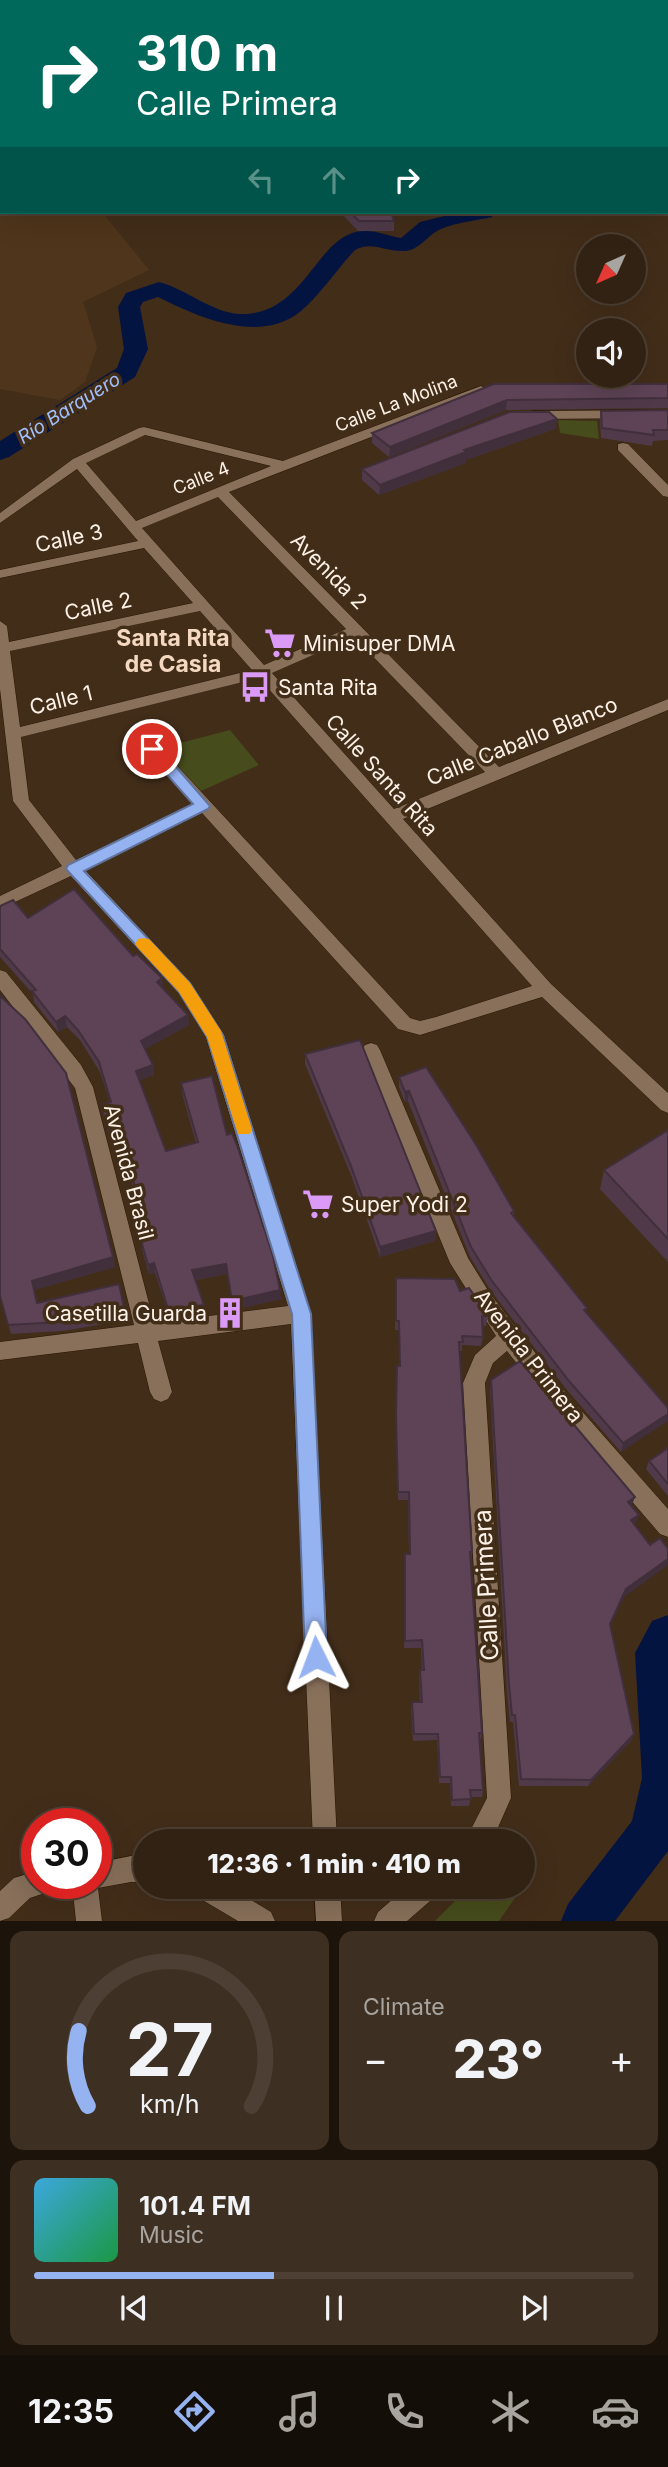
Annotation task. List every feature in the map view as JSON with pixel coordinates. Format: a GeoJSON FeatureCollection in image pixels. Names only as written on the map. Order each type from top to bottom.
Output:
{"type":"FeatureCollection","features":[{"type":"Feature","properties":{"kind":"street","name":"Calle La Molina"},"geometry":{"type":"LineString","coordinates":[[284,465],[471,393],[498,387]]}},
{"type":"Feature","properties":{"kind":"street"},"geometry":{"type":"LineString","coordinates":[[519,415],[620,417],[668,414]]}},
{"type":"Feature","properties":{"kind":"street"},"geometry":{"type":"LineString","coordinates":[[0,519],[78,462],[144,431],[284,465]]}},
{"type":"Feature","properties":{"kind":"street"},"geometry":{"type":"LineString","coordinates":[[623,447],[668,493]]}},
{"type":"Feature","properties":{"kind":"street","name":"Calle Santa Rita"},"geometry":{"type":"LineString","coordinates":[[78,462],[545,989],[668,1105]]}},
{"type":"Feature","properties":{"kind":"street","name":"Calle 4"},"geometry":{"type":"LineString","coordinates":[[133,527],[284,465]]}},
{"type":"Feature","properties":{"kind":"street","name":"Avenida 2"},"geometry":{"type":"LineString","coordinates":[[220,491],[495,773]]}},
{"type":"Feature","properties":{"kind":"street","name":"Calle 3"},"geometry":{"type":"LineString","coordinates":[[0,574],[147,543]]}},
{"type":"Feature","properties":{"kind":"street","name":"Calle 2"},"geometry":{"type":"LineString","coordinates":[[2,648],[203,606]]}},
{"type":"Feature","properties":{"kind":"street"},"geometry":{"type":"LineString","coordinates":[[0,626],[21,801],[74,869],[184,988],[215,1035],[301,1314],[323,1829]]}},
{"type":"Feature","properties":{"kind":"street","name":"Calle 1"},"geometry":{"type":"LineString","coordinates":[[12,734],[262,672],[358,630]]}},
{"type":"Feature","properties":{"kind":"street","name":"Calle Caballo Blanco"},"geometry":{"type":"LineString","coordinates":[[391,817],[668,704]]}},
{"type":"Feature","properties":{"kind":"street"},"geometry":{"type":"LineString","coordinates":[[152,749],[404,1024],[420,1028],[545,989]]}},
{"type":"Feature","properties":{"kind":"street"},"geometry":{"type":"LineString","coordinates":[[0,903],[202,806]]}},
{"type":"Feature","properties":{"kind":"street","name":"Avenida Brasil"},"geometry":{"type":"LineString","coordinates":[[2,984],[74,1070],[84,1087],[161,1392]]}},
{"type":"Feature","properties":{"kind":"street","name":"Avenida Primera"},"geometry":{"type":"LineString","coordinates":[[371,1051],[460,1263],[509,1339],[668,1526]]}},
{"type":"Feature","properties":{"kind":"street"},"geometry":{"type":"LineString","coordinates":[[0,1351],[301,1314]]}},
{"type":"Feature","properties":{"kind":"street","name":"Calle Primera"},"geometry":{"type":"LineString","coordinates":[[486,1829],[499,1798],[474,1383],[480,1361],[496,1346],[509,1339]]}},
{"type":"Feature","properties":{"kind":"street"},"geometry":{"type":"LineString","coordinates":[[112,1873],[133,1869]]}},
{"type":"Feature","properties":{"kind":"street"},"geometry":{"type":"LineString","coordinates":[[0,1909],[21,1889]]}},
{"type":"Feature","properties":{"kind":"street"},"geometry":{"type":"LineString","coordinates":[[87,1899],[89,1921]]}},
{"type":"Feature","properties":{"kind":"street"},"geometry":{"type":"LineString","coordinates":[[225,1899],[262,1921]]}},
{"type":"Feature","properties":{"kind":"street"},"geometry":{"type":"LineString","coordinates":[[328,1899],[329,1921]]}},
{"type":"Feature","properties":{"kind":"street"},"geometry":{"type":"LineString","coordinates":[[387,1921],[413,1899]]}},
{"type":"Feature","properties":{"kind":"shaded area"},"geometry":{"type":"Polygon","coordinates":[[[0,214],[104,214],[149,270],[83,302],[97,347],[85,382],[60,400],[0,389],[0,214]]]}},
{"type":"Feature","properties":{"kind":"green space"},"geometry":{"type":"Polygon","coordinates":[[[558,420],[597,421],[599,439],[560,433],[558,420]]]}},
{"type":"Feature","properties":{"kind":"green space"},"geometry":{"type":"Polygon","coordinates":[[[230,730],[259,765],[201,791],[161,748],[230,730]]]}},
{"type":"Feature","properties":{"kind":"green space"},"geometry":{"type":"Polygon","coordinates":[[[457,1899],[514,1899],[499,1921],[435,1921],[457,1899]]]}},
{"type":"Feature","properties":{"kind":"building"},"geometry":{"type":"Polygon","coordinates":[[[352,214],[392,214],[394,221],[359,221],[352,214]]]}},
{"type":"Feature","properties":{"kind":"building"},"geometry":{"type":"Polygon","coordinates":[[[494,384],[576,384],[576,388],[646,388],[646,384],[668,384],[668,398],[507,400],[390,447],[372,433],[494,384]]]}},
{"type":"Feature","properties":{"kind":"building"},"geometry":{"type":"Polygon","coordinates":[[[668,410],[668,430],[653,430],[654,435],[602,428],[601,411],[668,410]]]}},
{"type":"Feature","properties":{"kind":"building"},"geometry":{"type":"Polygon","coordinates":[[[510,412],[549,412],[557,419],[464,450],[466,452],[380,485],[362,469],[510,412]]]}},
{"type":"Feature","properties":{"kind":"building"},"geometry":{"type":"Polygon","coordinates":[[[74,889],[133,956],[137,954],[162,978],[157,982],[188,1015],[141,1041],[153,1065],[136,1071],[166,1151],[198,1142],[181,1083],[212,1076],[227,1135],[232,1133],[238,1148],[273,1256],[280,1290],[232,1301],[226,1264],[192,1270],[204,1305],[168,1309],[154,1263],[148,1265],[142,1244],[133,1200],[139,1199],[127,1160],[122,1162],[116,1144],[113,1145],[101,1105],[111,1102],[99,1062],[78,1030],[65,1016],[56,1022],[32,991],[36,990],[0,949],[0,906],[13,900],[28,918],[74,889]]]}},
{"type":"Feature","properties":{"kind":"building"},"geometry":{"type":"Polygon","coordinates":[[[0,996],[25,1019],[66,1073],[113,1257],[32,1281],[37,1303],[119,1284],[124,1307],[119,1312],[60,1322],[8,1325],[0,1296],[0,996]]]}},
{"type":"Feature","properties":{"kind":"building"},"geometry":{"type":"Polygon","coordinates":[[[360,1040],[436,1231],[380,1247],[351,1166],[305,1054],[360,1040]]]}},
{"type":"Feature","properties":{"kind":"building"},"geometry":{"type":"Polygon","coordinates":[[[426,1067],[475,1143],[514,1211],[511,1213],[587,1308],[584,1310],[668,1408],[668,1414],[623,1443],[569,1381],[492,1281],[471,1247],[409,1091],[405,1092],[399,1077],[426,1067]]]}},
{"type":"Feature","properties":{"kind":"building"},"geometry":{"type":"Polygon","coordinates":[[[668,1130],[668,1239],[604,1170],[668,1130]]]}},
{"type":"Feature","properties":{"kind":"building"},"geometry":{"type":"Polygon","coordinates":[[[396,1278],[455,1279],[460,1291],[469,1288],[488,1316],[482,1316],[483,1337],[462,1336],[463,1342],[459,1342],[482,1733],[479,1733],[483,1790],[470,1790],[471,1799],[452,1800],[451,1777],[440,1777],[438,1734],[414,1734],[412,1702],[422,1702],[420,1670],[424,1670],[422,1640],[405,1641],[405,1554],[410,1554],[409,1492],[398,1492],[396,1415],[397,1366],[400,1366],[396,1278]]]}},
{"type":"Feature","properties":{"kind":"building"},"geometry":{"type":"Polygon","coordinates":[[[520,1361],[635,1497],[628,1502],[639,1515],[631,1520],[650,1545],[660,1538],[668,1549],[668,1559],[626,1589],[610,1624],[634,1734],[591,1780],[521,1779],[515,1715],[512,1715],[509,1685],[491,1380],[520,1361]]]}},
{"type":"Feature","properties":{"kind":"building"},"geometry":{"type":"Polygon","coordinates":[[[668,1448],[668,1484],[649,1461],[668,1448]]]}},
{"type":"Feature","properties":{"kind":"waterway","name":"Río Barquero"},"geometry":{"type":"LineString","coordinates":[[0,452],[127,372],[136,349],[129,307],[134,298],[159,289],[195,307],[236,321],[277,316],[293,306],[347,245],[364,237],[403,245],[414,240],[428,227],[477,214]]}},
{"type":"Feature","properties":{"kind":"waterway"},"geometry":{"type":"LineString","coordinates":[[585,1921],[653,1832],[665,1778],[657,1653],[668,1637]]}},
{"type":"Feature","properties":{"kind":"slow traffic"},"geometry":{"type":"LineString","coordinates":[[143,944],[184,988],[215,1035],[244,1129]]}},
{"type":"Feature","properties":{"kind":"place","name":"Minisuper DMA"},"geometry":{"type":"Point","coordinates":[280,643]}},
{"type":"Feature","properties":{"kind":"place","name":"Santa Rita"},"geometry":{"type":"Point","coordinates":[255,687]}},
{"type":"Feature","properties":{"kind":"place","name":"Super Yodi 2"},"geometry":{"type":"Point","coordinates":[318,1204]}},
{"type":"Feature","properties":{"kind":"place","name":"Casetilla Guarda"},"geometry":{"type":"Point","coordinates":[230,1313]}},
{"type":"Feature","properties":{"kind":"district","name":"Santa Rita de Casia"},"geometry":{"type":"Point","coordinates":[173,651]}},
{"type":"Feature","properties":{"kind":"route"},"geometry":{"type":"LineString","coordinates":[[152,749],[202,806],[74,869],[184,988],[215,1035],[301,1314],[316,1657]]}}]}
